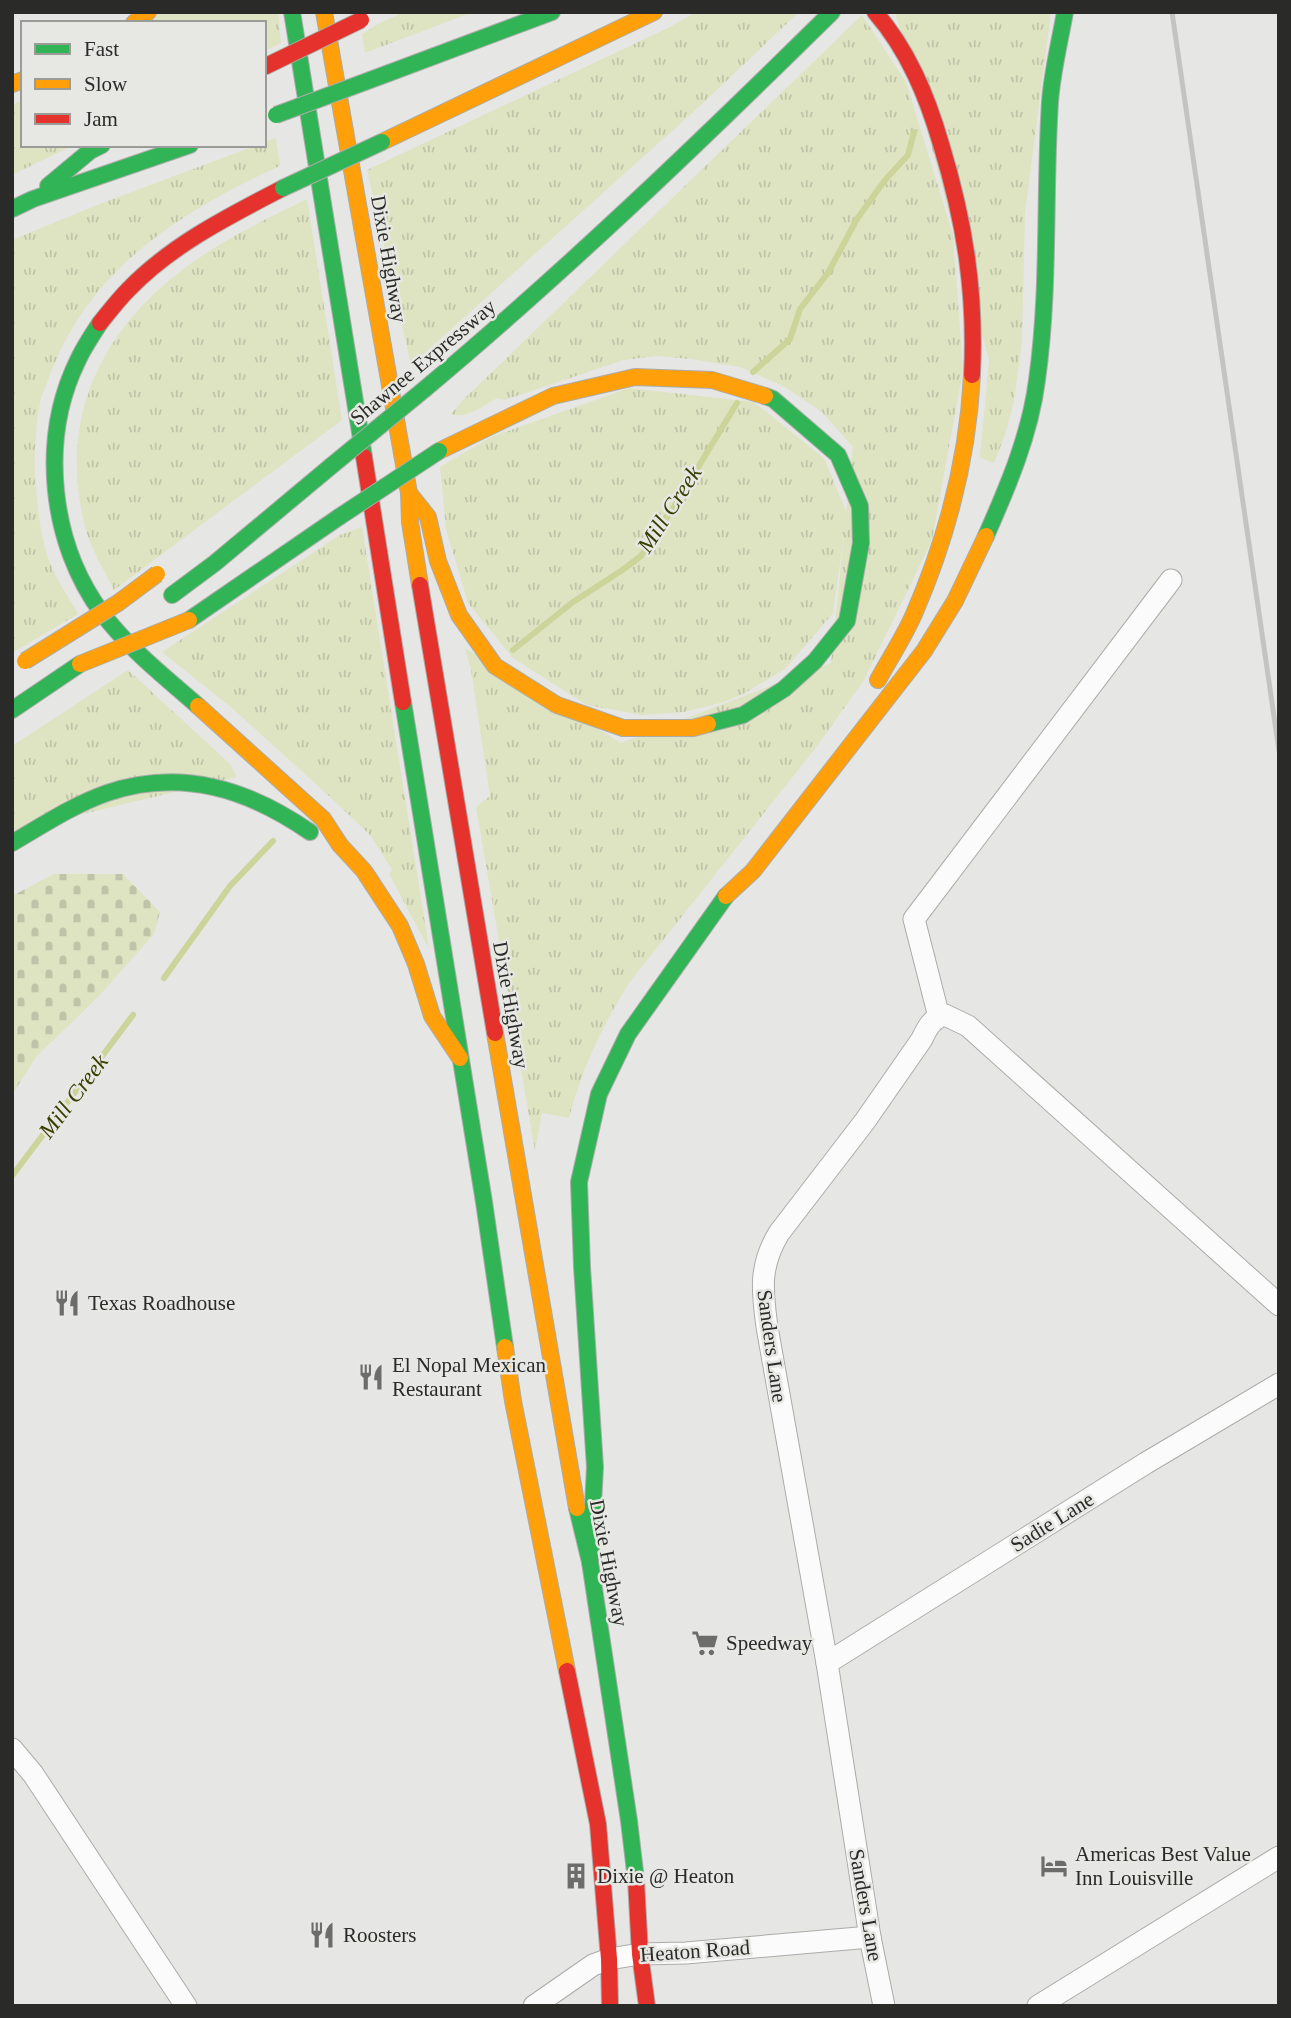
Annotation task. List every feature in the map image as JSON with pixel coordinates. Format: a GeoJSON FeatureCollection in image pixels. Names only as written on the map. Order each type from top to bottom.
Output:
{"type":"FeatureCollection","features":[{"type":"Feature","properties":{"kind":"main road"},"geometry":{"type":"LineString","coordinates":[[292,12],[513,1401],[598,1824],[610,2006]]}},
{"type":"Feature","properties":{"kind":"main road","name":"Dixie Highway"},"geometry":{"type":"LineString","coordinates":[[324,12],[409,493],[410,522],[513,1141],[578,1514],[590,1562],[629,1822],[647,2006]]}},
{"type":"Feature","properties":{"kind":"main road"},"geometry":{"type":"LineString","coordinates":[[266,66],[377,12]]}},
{"type":"Feature","properties":{"kind":"main road"},"geometry":{"type":"LineString","coordinates":[[270,117],[552,12]]}},
{"type":"Feature","properties":{"kind":"main road"},"geometry":{"type":"LineString","coordinates":[[460,1058],[432,1016],[416,964],[400,926],[364,871],[340,845],[323,819],[127,641],[94,601],[77,571],[57,504],[54,471],[62,401],[74,368],[90,337],[110,309],[160,260],[187,241],[216,222],[283,188],[654,12]]}},
{"type":"Feature","properties":{"kind":"main road","name":"Shawnee Expressway"},"geometry":{"type":"LineString","coordinates":[[167,599],[215,563],[536,294],[644,197],[832,12]]}},
{"type":"Feature","properties":{"kind":"main road"},"geometry":{"type":"LineString","coordinates":[[808,774],[868,696],[889,663],[925,589],[946,530],[968,436],[975,347],[971,276],[952,174],[918,81],[902,50],[875,12]]}},
{"type":"Feature","properties":{"kind":"main road"},"geometry":{"type":"LineString","coordinates":[[590,1562],[595,1467],[579,1182],[599,1094],[628,1034],[709,918],[729,892],[753,871],[924,651],[965,581],[1010,482],[1023,443],[1037,382],[1042,332],[1050,99],[1065,12]]}},
{"type":"Feature","properties":{"kind":"main road"},"geometry":{"type":"LineString","coordinates":[[33,199],[98,147]]}},
{"type":"Feature","properties":{"kind":"main road"},"geometry":{"type":"LineString","coordinates":[[12,209],[33,199],[184,147]]}},
{"type":"Feature","properties":{"kind":"main road"},"geometry":{"type":"LineString","coordinates":[[80,664],[189,620],[439,451],[553,396],[635,377],[712,380],[773,399],[838,455],[860,506],[861,543],[847,621],[815,661],[784,689],[743,715],[693,728],[623,728],[557,705],[495,666],[459,615],[438,561],[428,517],[409,493]]}},
{"type":"Feature","properties":{"kind":"main road"},"geometry":{"type":"LineString","coordinates":[[258,503],[295,496]]}},
{"type":"Feature","properties":{"kind":"main road"},"geometry":{"type":"LineString","coordinates":[[19,664],[118,603],[161,571]]}},
{"type":"Feature","properties":{"kind":"main road"},"geometry":{"type":"LineString","coordinates":[[12,709],[131,626]]}},
{"type":"Feature","properties":{"kind":"main road"},"geometry":{"type":"LineString","coordinates":[[12,843],[106,793],[157,781],[232,789],[279,810],[311,833],[340,845]]}},
{"type":"Feature","properties":{"kind":"main road"},"geometry":{"type":"LineString","coordinates":[[729,892],[740,860]]}},
{"type":"Feature","properties":{"kind":"street"},"geometry":{"type":"LineString","coordinates":[[1171,580],[914,919],[939,1017],[952,1017],[968,1026],[1279,1305]]}},
{"type":"Feature","properties":{"kind":"street","name":"Sanders Lane"},"geometry":{"type":"LineString","coordinates":[[884,2006],[870,1937],[827,1663],[766,1327],[764,1268],[769,1250],[779,1233],[865,1121],[922,1039],[928,1025],[939,1017]]}},
{"type":"Feature","properties":{"kind":"street","name":"Sadie Lane"},"geometry":{"type":"LineString","coordinates":[[827,1663],[1146,1463],[1279,1384]]}},
{"type":"Feature","properties":{"kind":"street"},"geometry":{"type":"LineString","coordinates":[[12,1749],[33,1774],[186,2006]]}},
{"type":"Feature","properties":{"kind":"street"},"geometry":{"type":"LineString","coordinates":[[1038,2006],[1279,1857]]}},
{"type":"Feature","properties":{"kind":"street","name":"Heaton Road"},"geometry":{"type":"LineString","coordinates":[[534,2006],[593,1965],[609,1959],[640,1954],[686,1953],[870,1937]]}},
{"type":"Feature","properties":{"kind":"green space"},"geometry":{"type":"Polygon","coordinates":[[[152,12],[278,12],[281,43],[266,50],[266,21],[145,21],[152,12]]]}},
{"type":"Feature","properties":{"kind":"green space"},"geometry":{"type":"Polygon","coordinates":[[[404,12],[473,12],[365,53],[362,34],[404,12]]]}},
{"type":"Feature","properties":{"kind":"green space"},"geometry":{"type":"Polygon","coordinates":[[[696,12],[799,12],[701,105],[411,365],[367,170],[668,28],[696,12]]]}},
{"type":"Feature","properties":{"kind":"green space"},"geometry":{"type":"Polygon","coordinates":[[[895,12],[1051,12],[1025,213],[1022,341],[1014,401],[994,463],[980,458],[989,360],[895,12]]]}},
{"type":"Feature","properties":{"kind":"green space"},"geometry":{"type":"Polygon","coordinates":[[[862,15],[906,82],[953,235],[963,370],[932,540],[864,680],[818,745],[629,983],[594,1048],[569,1118],[542,1113],[535,1151],[476,807],[490,796],[471,670],[465,648],[621,743],[831,663],[853,447],[822,412],[785,387],[740,367],[656,356],[624,360],[504,400],[497,398],[463,415],[451,414],[862,15]]]}},
{"type":"Feature","properties":{"kind":"green space"},"geometry":{"type":"Polygon","coordinates":[[[21,101],[21,147],[70,147],[12,175],[12,105],[21,101]]]}},
{"type":"Feature","properties":{"kind":"green space"},"geometry":{"type":"Polygon","coordinates":[[[276,138],[280,166],[210,201],[178,221],[118,269],[93,298],[54,365],[40,403],[35,448],[36,490],[48,557],[78,614],[12,653],[12,240],[252,147],[266,147],[266,141],[276,138]]]}},
{"type":"Feature","properties":{"kind":"green space"},"geometry":{"type":"Polygon","coordinates":[[[307,199],[342,420],[114,590],[85,527],[78,484],[78,443],[85,404],[98,368],[118,335],[143,305],[173,277],[232,238],[307,199]]]}},
{"type":"Feature","properties":{"kind":"green space"},"geometry":{"type":"Polygon","coordinates":[[[629,388],[754,402],[824,458],[847,514],[833,613],[785,669],[724,702],[684,712],[642,715],[587,705],[513,658],[468,603],[446,529],[440,467],[491,437],[629,388]]]}},
{"type":"Feature","properties":{"kind":"green space"},"geometry":{"type":"Polygon","coordinates":[[[362,527],[429,949],[389,874],[392,870],[371,836],[233,709],[162,652],[340,535],[362,527]]]}},
{"type":"Feature","properties":{"kind":"green space"},"geometry":{"type":"Polygon","coordinates":[[[128,670],[230,764],[237,777],[12,831],[12,746],[128,670]]]}},
{"type":"Feature","properties":{"kind":"green space"},"geometry":{"type":"Polygon","coordinates":[[[54,874],[123,874],[160,912],[154,934],[98,997],[36,1057],[12,1095],[12,896],[54,874]]]}},
{"type":"Feature","properties":{"kind":"waterway","name":"Mill Creek"},"geometry":{"type":"LineString","coordinates":[[753,372],[790,339],[800,309],[828,273],[857,219],[885,180],[908,155],[914,132]]}},
{"type":"Feature","properties":{"kind":"waterway","name":"Mill Creek"},"geometry":{"type":"LineString","coordinates":[[513,650],[573,602],[641,556],[737,403]]}},
{"type":"Feature","properties":{"kind":"waterway","name":"Mill Creek"},"geometry":{"type":"LineString","coordinates":[[164,978],[230,886],[273,841]]}},
{"type":"Feature","properties":{"kind":"waterway","name":"Mill Creek"},"geometry":{"type":"LineString","coordinates":[[12,1176],[133,1015]]}},
{"type":"Feature","properties":{"kind":"railway"},"geometry":{"type":"LineString","coordinates":[[1172,12],[1279,751]]}},
{"type":"Feature","properties":{"kind":"traffic: fast"},"geometry":{"type":"LineString","coordinates":[[292,12],[364,457]]}},
{"type":"Feature","properties":{"kind":"traffic: fast"},"geometry":{"type":"LineString","coordinates":[[389,73],[552,12]]}},
{"type":"Feature","properties":{"kind":"traffic: fast"},"geometry":{"type":"LineString","coordinates":[[426,388],[633,204],[832,12]]}},
{"type":"Feature","properties":{"kind":"traffic: fast"},"geometry":{"type":"LineString","coordinates":[[986,536],[1024,440],[1034,400],[1044,311],[1050,102],[1065,12]]}},
{"type":"Feature","properties":{"kind":"traffic: fast"},"geometry":{"type":"LineString","coordinates":[[276,115],[389,73]]}},
{"type":"Feature","properties":{"kind":"traffic: fast"},"geometry":{"type":"LineString","coordinates":[[283,188],[382,142]]}},
{"type":"Feature","properties":{"kind":"traffic: fast"},"geometry":{"type":"LineString","coordinates":[[48,186],[98,147]]}},
{"type":"Feature","properties":{"kind":"traffic: fast"},"geometry":{"type":"LineString","coordinates":[[12,209],[33,199],[184,147]]}},
{"type":"Feature","properties":{"kind":"traffic: fast"},"geometry":{"type":"LineString","coordinates":[[100,323],[78,360],[58,423],[56,490],[61,523],[84,585],[102,613],[136,651],[198,706]]}},
{"type":"Feature","properties":{"kind":"traffic: fast"},"geometry":{"type":"LineString","coordinates":[[330,467],[426,388]]}},
{"type":"Feature","properties":{"kind":"traffic: fast"},"geometry":{"type":"LineString","coordinates":[[708,724],[743,715],[784,689],[815,661],[847,621],[861,543],[860,506],[838,455],[773,399],[765,396]]}},
{"type":"Feature","properties":{"kind":"traffic: fast"},"geometry":{"type":"LineString","coordinates":[[339,517],[439,451]]}},
{"type":"Feature","properties":{"kind":"traffic: fast"},"geometry":{"type":"LineString","coordinates":[[172,595],[215,563],[330,467]]}},
{"type":"Feature","properties":{"kind":"traffic: fast"},"geometry":{"type":"LineString","coordinates":[[189,620],[339,517]]}},
{"type":"Feature","properties":{"kind":"traffic: fast"},"geometry":{"type":"LineString","coordinates":[[12,710],[80,664]]}},
{"type":"Feature","properties":{"kind":"traffic: fast"},"geometry":{"type":"LineString","coordinates":[[403,702],[505,1347]]}},
{"type":"Feature","properties":{"kind":"traffic: fast"},"geometry":{"type":"LineString","coordinates":[[12,843],[94,798],[134,786],[161,782],[213,787],[238,794],[263,804],[310,832]]}},
{"type":"Feature","properties":{"kind":"traffic: fast"},"geometry":{"type":"LineString","coordinates":[[590,1562],[595,1467],[579,1182],[599,1094],[628,1034],[726,896]]}},
{"type":"Feature","properties":{"kind":"traffic: fast"},"geometry":{"type":"LineString","coordinates":[[577,1508],[590,1562],[636,1880]]}},
{"type":"Feature","properties":{"kind":"traffic: slow"},"geometry":{"type":"LineString","coordinates":[[137,21],[148,12]]}},
{"type":"Feature","properties":{"kind":"traffic: slow"},"geometry":{"type":"LineString","coordinates":[[324,12],[409,493],[410,522],[420,585]]}},
{"type":"Feature","properties":{"kind":"traffic: slow"},"geometry":{"type":"LineString","coordinates":[[382,142],[654,12]]}},
{"type":"Feature","properties":{"kind":"traffic: slow"},"geometry":{"type":"LineString","coordinates":[[12,84],[21,81]]}},
{"type":"Feature","properties":{"kind":"traffic: slow"},"geometry":{"type":"LineString","coordinates":[[878,680],[914,614],[946,527],[961,467],[972,375]]}},
{"type":"Feature","properties":{"kind":"traffic: slow"},"geometry":{"type":"LineString","coordinates":[[439,451],[553,396],[635,377],[712,380],[765,396]]}},
{"type":"Feature","properties":{"kind":"traffic: slow"},"geometry":{"type":"LineString","coordinates":[[409,493],[428,517],[438,561],[459,615],[495,666],[557,705],[623,728],[693,728],[708,724]]}},
{"type":"Feature","properties":{"kind":"traffic: slow"},"geometry":{"type":"LineString","coordinates":[[726,896],[753,871],[924,651],[955,601],[986,536]]}},
{"type":"Feature","properties":{"kind":"traffic: slow"},"geometry":{"type":"LineString","coordinates":[[25,661],[118,603],[157,574]]}},
{"type":"Feature","properties":{"kind":"traffic: slow"},"geometry":{"type":"LineString","coordinates":[[80,664],[189,620]]}},
{"type":"Feature","properties":{"kind":"traffic: slow"},"geometry":{"type":"LineString","coordinates":[[198,706],[323,819],[340,845],[364,871],[400,926],[416,964],[432,1016],[460,1058]]}},
{"type":"Feature","properties":{"kind":"traffic: slow"},"geometry":{"type":"LineString","coordinates":[[495,1033],[577,1508]]}},
{"type":"Feature","properties":{"kind":"traffic: slow"},"geometry":{"type":"LineString","coordinates":[[505,1347],[513,1401],[567,1671]]}},
{"type":"Feature","properties":{"kind":"traffic: jam"},"geometry":{"type":"LineString","coordinates":[[875,12],[897,42],[915,74],[935,126],[957,202],[970,287],[972,375]]}},
{"type":"Feature","properties":{"kind":"traffic: jam"},"geometry":{"type":"LineString","coordinates":[[266,66],[361,20]]}},
{"type":"Feature","properties":{"kind":"traffic: jam"},"geometry":{"type":"LineString","coordinates":[[100,323],[128,290],[163,259],[201,233],[283,188]]}},
{"type":"Feature","properties":{"kind":"traffic: jam"},"geometry":{"type":"LineString","coordinates":[[364,457],[403,702]]}},
{"type":"Feature","properties":{"kind":"traffic: jam"},"geometry":{"type":"LineString","coordinates":[[420,585],[495,1033]]}},
{"type":"Feature","properties":{"kind":"traffic: jam"},"geometry":{"type":"LineString","coordinates":[[567,1671],[598,1824],[610,2006]]}},
{"type":"Feature","properties":{"kind":"traffic: jam"},"geometry":{"type":"LineString","coordinates":[[636,1880],[640,1954],[647,2006]]}},
{"type":"Feature","properties":{"kind":"place","name":"Texas Roadhouse"},"geometry":{"type":"Point","coordinates":[67,1303]}},
{"type":"Feature","properties":{"kind":"place","name":"El Nopal Mexican Restaurant"},"geometry":{"type":"Point","coordinates":[371,1377]}},
{"type":"Feature","properties":{"kind":"place","name":"Speedway"},"geometry":{"type":"Point","coordinates":[705,1643]}},
{"type":"Feature","properties":{"kind":"place","name":"Americas Best Value Inn Louisville"},"geometry":{"type":"Point","coordinates":[1054,1866]}},
{"type":"Feature","properties":{"kind":"place","name":"Dixie @ Heaton"},"geometry":{"type":"Point","coordinates":[576,1876]}},
{"type":"Feature","properties":{"kind":"place","name":"Roosters"},"geometry":{"type":"Point","coordinates":[322,1935]}}]}
